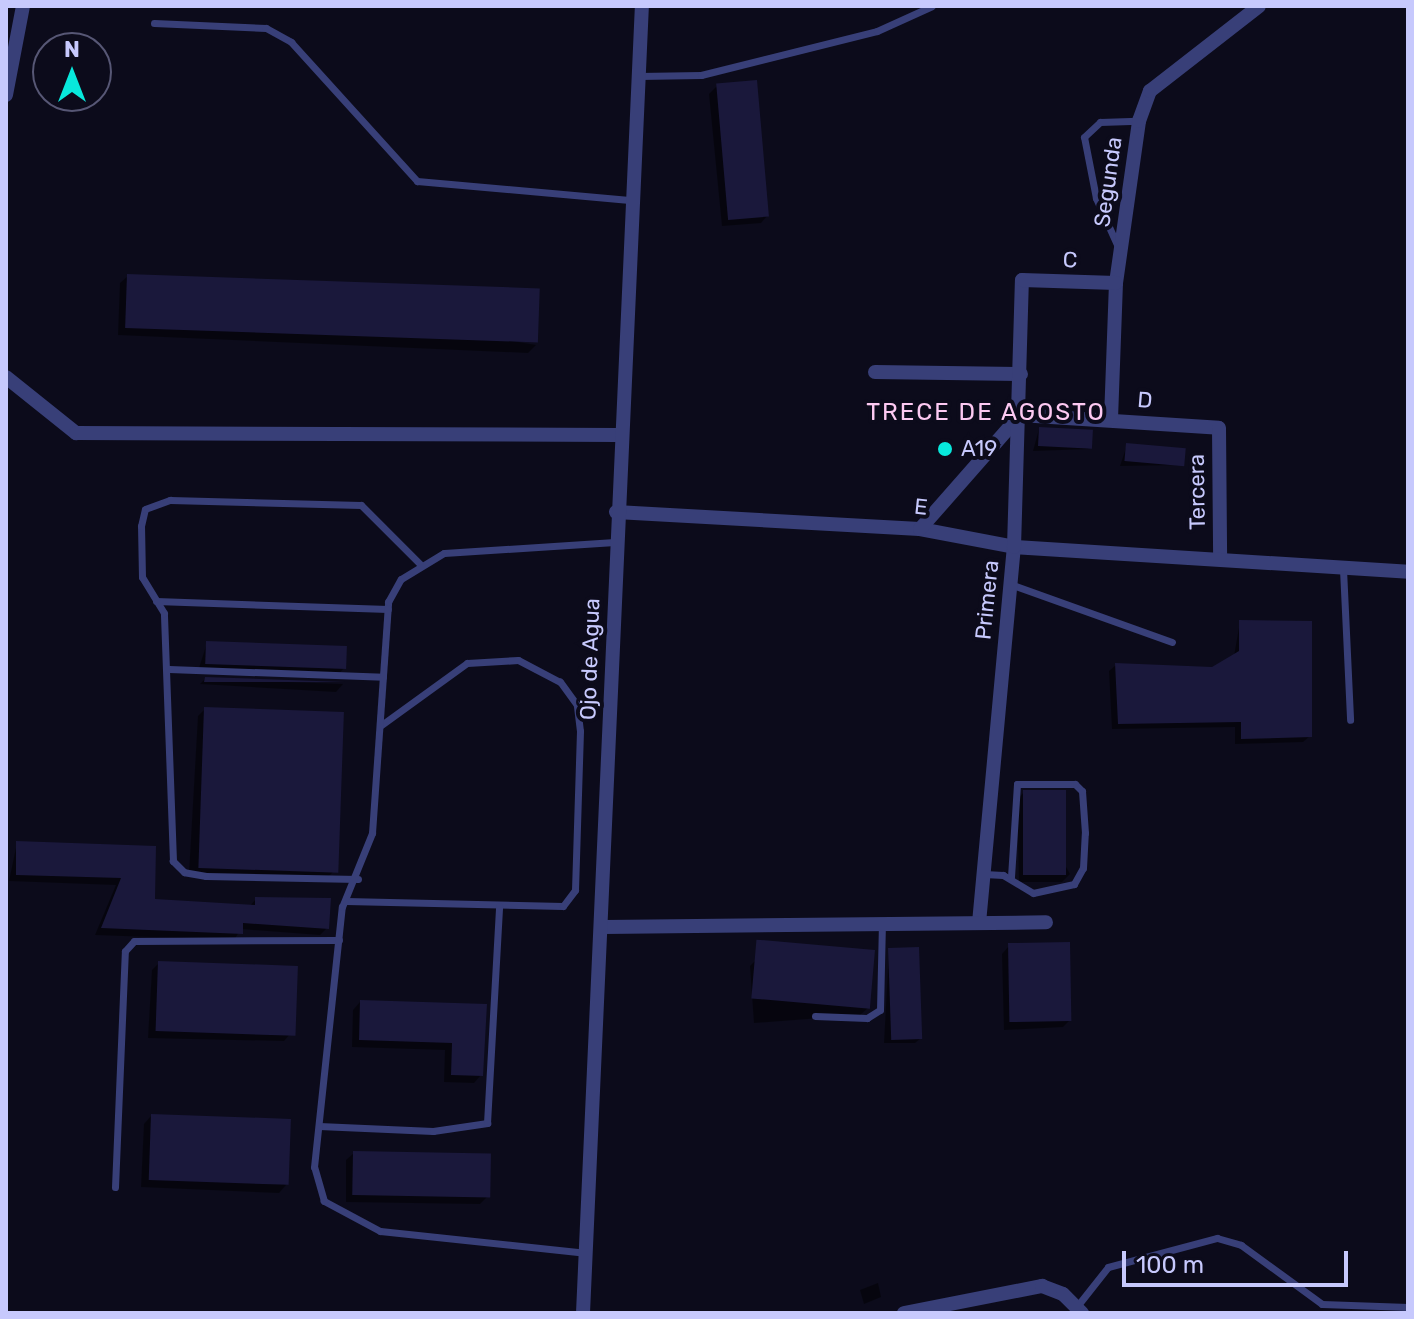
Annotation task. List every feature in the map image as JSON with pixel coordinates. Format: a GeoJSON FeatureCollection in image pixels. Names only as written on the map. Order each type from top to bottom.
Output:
{"type":"FeatureCollection","features":[{"type":"Feature","properties":{"kind":"street"},"geometry":{"type":"LineString","coordinates":[[6,95],[23,6]]}},
{"type":"Feature","properties":{"kind":"street","name":"Ojo de Agua"},"geometry":{"type":"LineString","coordinates":[[583,1313],[604,927],[618,435],[642,6]]}},
{"type":"Feature","properties":{"kind":"street","name":"Segunda"},"geometry":{"type":"LineString","coordinates":[[1111,419],[1116,283],[1139,121],[1150,91],[1259,6]]}},
{"type":"Feature","properties":{"kind":"street","name":"C"},"geometry":{"type":"LineString","coordinates":[[1022,280],[1116,283]]}},
{"type":"Feature","properties":{"kind":"street","name":"Primera"},"geometry":{"type":"LineString","coordinates":[[979,923],[1014,547],[1022,280]]}},
{"type":"Feature","properties":{"kind":"street"},"geometry":{"type":"LineString","coordinates":[[875,372],[1021,374]]}},
{"type":"Feature","properties":{"kind":"street"},"geometry":{"type":"LineString","coordinates":[[6,377],[76,433],[618,435]]}},
{"type":"Feature","properties":{"kind":"street"},"geometry":{"type":"LineString","coordinates":[[920,529],[1020,415]]}},
{"type":"Feature","properties":{"kind":"street","name":"D"},"geometry":{"type":"LineString","coordinates":[[1020,415],[1219,428]]}},
{"type":"Feature","properties":{"kind":"street","name":"Tercera"},"geometry":{"type":"LineString","coordinates":[[1219,428],[1220,555]]}},
{"type":"Feature","properties":{"kind":"street","name":"E"},"geometry":{"type":"LineString","coordinates":[[616,512],[920,529],[1014,547],[1220,555],[1408,572]]}},
{"type":"Feature","properties":{"kind":"street"},"geometry":{"type":"LineString","coordinates":[[604,927],[1046,922]]}},
{"type":"Feature","properties":{"kind":"street"},"geometry":{"type":"LineString","coordinates":[[904,1313],[1042,1286],[1080,1311]]}},
{"type":"Feature","properties":{"kind":"lane"},"geometry":{"type":"LineString","coordinates":[[639,76],[701,75],[877,31],[932,6]]}},
{"type":"Feature","properties":{"kind":"lane"},"geometry":{"type":"LineString","coordinates":[[154,23],[266,28],[291,42],[417,181],[632,200]]}},
{"type":"Feature","properties":{"kind":"lane"},"geometry":{"type":"LineString","coordinates":[[1120,251],[1096,198],[1084,137],[1100,122],[1139,121]]}},
{"type":"Feature","properties":{"kind":"lane"},"geometry":{"type":"LineString","coordinates":[[358,879],[206,876],[184,872],[173,861],[169,669],[156,601],[142,577],[141,526],[145,509],[170,500],[361,505],[421,565]]}},
{"type":"Feature","properties":{"kind":"lane"},"geometry":{"type":"LineString","coordinates":[[587,1253],[403,1237],[354,1221],[324,1201],[316,1186],[319,1126],[339,940],[346,901],[369,854],[388,609],[401,579],[421,565],[470,548],[615,542]]}},
{"type":"Feature","properties":{"kind":"lane"},"geometry":{"type":"LineString","coordinates":[[1343,566],[1350,720]]}},
{"type":"Feature","properties":{"kind":"lane"},"geometry":{"type":"LineString","coordinates":[[1010,584],[1172,642]]}},
{"type":"Feature","properties":{"kind":"lane"},"geometry":{"type":"LineString","coordinates":[[156,601],[388,609]]}},
{"type":"Feature","properties":{"kind":"lane"},"geometry":{"type":"LineString","coordinates":[[346,901],[563,906],[575,890],[577,705],[538,665],[494,657],[435,680],[380,726]]}},
{"type":"Feature","properties":{"kind":"lane"},"geometry":{"type":"LineString","coordinates":[[169,669],[383,677]]}},
{"type":"Feature","properties":{"kind":"lane"},"geometry":{"type":"LineString","coordinates":[[1017,784],[1075,784],[1082,791],[1085,833],[1083,868],[1074,884],[1033,893],[1016,889],[1011,878],[1017,784]]}},
{"type":"Feature","properties":{"kind":"lane"},"geometry":{"type":"LineString","coordinates":[[984,874],[1011,878]]}},
{"type":"Feature","properties":{"kind":"lane"},"geometry":{"type":"LineString","coordinates":[[319,1126],[433,1131],[487,1123],[499,906]]}},
{"type":"Feature","properties":{"kind":"lane"},"geometry":{"type":"LineString","coordinates":[[815,1016],[867,1018],[880,1010],[882,924]]}},
{"type":"Feature","properties":{"kind":"lane"},"geometry":{"type":"LineString","coordinates":[[115,1187],[125,951],[134,941],[339,940]]}},
{"type":"Feature","properties":{"kind":"lane"},"geometry":{"type":"LineString","coordinates":[[1080,1311],[1108,1267],[1217,1238],[1241,1245],[1322,1304],[1408,1307]]}},
{"type":"Feature","properties":{"kind":"lane"},"geometry":{"type":"LineString","coordinates":[[1317,1313],[1322,1304]]}},
{"type":"Feature","properties":{"kind":"building"},"geometry":{"type":"Polygon","coordinates":[[[757,80],[769,216],[728,220],[716,84],[757,80]]]}},
{"type":"Feature","properties":{"kind":"building"},"geometry":{"type":"Polygon","coordinates":[[[127,274],[540,288],[538,342],[125,328],[127,274]]]}},
{"type":"Feature","properties":{"kind":"building"},"geometry":{"type":"Polygon","coordinates":[[[1039,427],[1093,430],[1092,449],[1038,446],[1039,427]]]}},
{"type":"Feature","properties":{"kind":"building"},"geometry":{"type":"Polygon","coordinates":[[[1126,443],[1186,448],[1184,466],[1124,461],[1126,443]]]}},
{"type":"Feature","properties":{"kind":"building"},"geometry":{"type":"Polygon","coordinates":[[[1239,620],[1312,621],[1312,737],[1241,739],[1241,722],[1118,724],[1115,663],[1212,667],[1239,651],[1239,620]]]}},
{"type":"Feature","properties":{"kind":"building"},"geometry":{"type":"Polygon","coordinates":[[[206,641],[347,646],[346,669],[205,664],[206,641]]]}},
{"type":"Feature","properties":{"kind":"building"},"geometry":{"type":"Polygon","coordinates":[[[205,677],[345,682],[204,682],[205,677]]]}},
{"type":"Feature","properties":{"kind":"building"},"geometry":{"type":"Polygon","coordinates":[[[204,707],[344,712],[338,873],[198,868],[204,707]]]}},
{"type":"Feature","properties":{"kind":"building"},"geometry":{"type":"Polygon","coordinates":[[[1023,790],[1066,790],[1066,875],[1023,875],[1023,790]]]}},
{"type":"Feature","properties":{"kind":"building"},"geometry":{"type":"Polygon","coordinates":[[[16,841],[156,846],[155,899],[255,905],[255,897],[331,898],[329,929],[243,923],[243,934],[101,928],[121,878],[16,875],[16,841]]]}},
{"type":"Feature","properties":{"kind":"building"},"geometry":{"type":"Polygon","coordinates":[[[756,940],[875,950],[870,1009],[751,998],[756,940]]]}},
{"type":"Feature","properties":{"kind":"building"},"geometry":{"type":"Polygon","coordinates":[[[1070,942],[1071,1021],[1009,1022],[1008,943],[1070,942]]]}},
{"type":"Feature","properties":{"kind":"building"},"geometry":{"type":"Polygon","coordinates":[[[919,947],[922,1039],[891,1040],[888,948],[919,947]]]}},
{"type":"Feature","properties":{"kind":"building"},"geometry":{"type":"Polygon","coordinates":[[[158,961],[298,966],[295,1036],[156,1031],[158,961]]]}},
{"type":"Feature","properties":{"kind":"building"},"geometry":{"type":"Polygon","coordinates":[[[360,1000],[487,1004],[483,1076],[451,1075],[452,1043],[359,1040],[360,1000]]]}},
{"type":"Feature","properties":{"kind":"building"},"geometry":{"type":"Polygon","coordinates":[[[151,1114],[291,1119],[289,1185],[149,1180],[151,1114]]]}},
{"type":"Feature","properties":{"kind":"building"},"geometry":{"type":"Polygon","coordinates":[[[353,1151],[491,1153],[490,1197],[352,1195],[353,1151]]]}},
{"type":"Feature","properties":{"kind":"place","name":"A19"},"geometry":{"type":"Point","coordinates":[945,449]}},
{"type":"Feature","properties":{"kind":"district","name":"TRECE DE AGOSTO"},"geometry":{"type":"Point","coordinates":[986,413]}}]}
